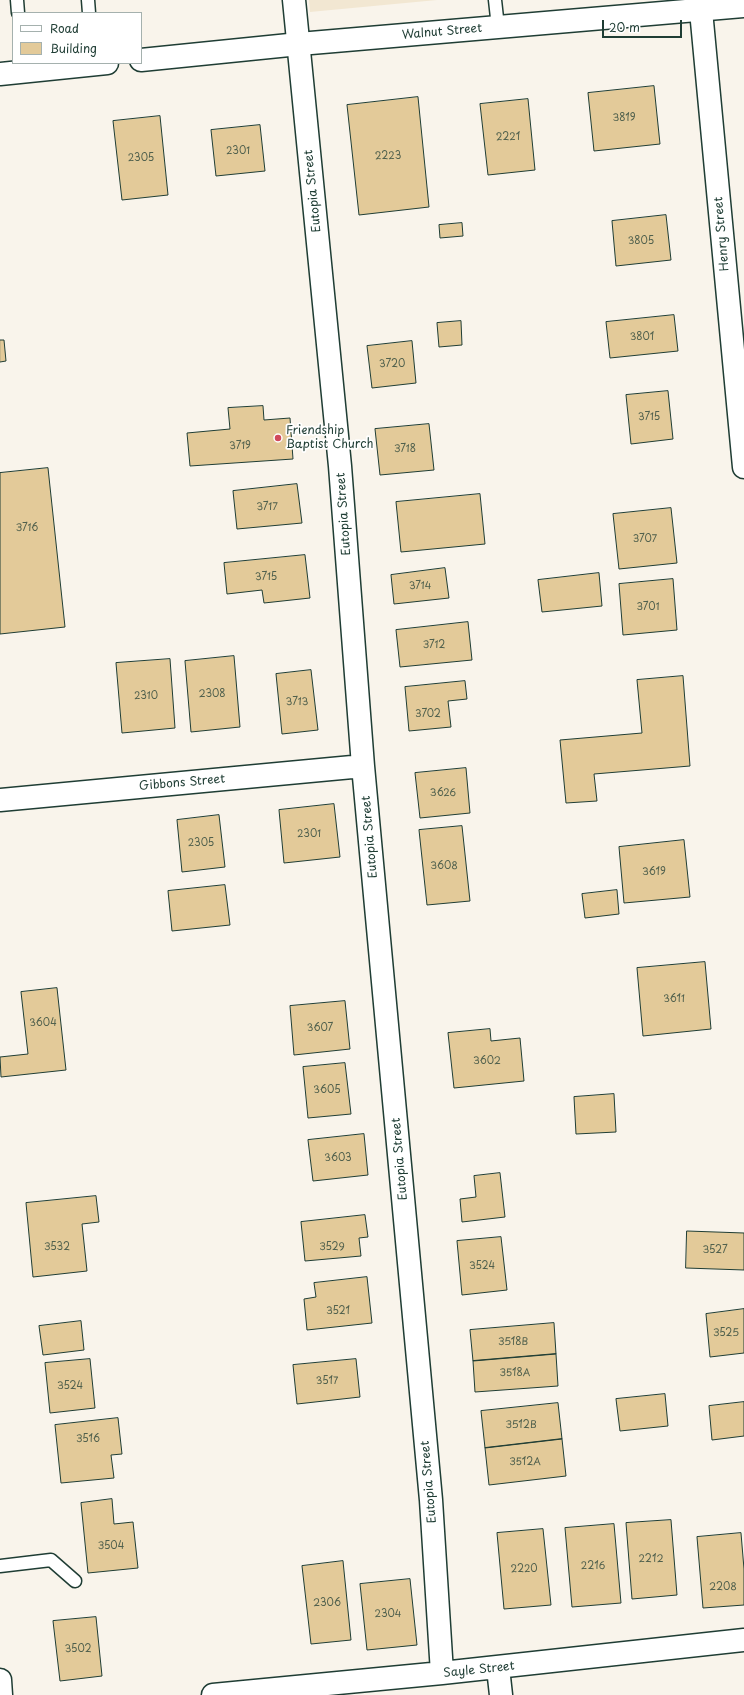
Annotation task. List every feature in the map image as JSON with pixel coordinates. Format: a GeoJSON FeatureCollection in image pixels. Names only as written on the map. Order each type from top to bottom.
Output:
{"type":"FeatureCollection","features":[{"type":"Feature","properties":{"kind":"street","name":"Eutopia Street"},"geometry":{"type":"LineString","coordinates":[[294,0],[340,458],[363,766],[431,1500],[442,1673]]}},
{"type":"Feature","properties":{"kind":"street","name":"Walnut Street"},"geometry":{"type":"LineString","coordinates":[[142,60],[298,44],[498,27],[701,5],[744,6]]}},
{"type":"Feature","properties":{"kind":"street","name":"Henry Street"},"geometry":{"type":"LineString","coordinates":[[701,5],[744,467]]}},
{"type":"Feature","properties":{"kind":"street"},"geometry":{"type":"LineString","coordinates":[[0,74],[24,67],[96,64]]}},
{"type":"Feature","properties":{"kind":"street","name":"Gibbons Street"},"geometry":{"type":"LineString","coordinates":[[0,800],[363,766]]}},
{"type":"Feature","properties":{"kind":"street","name":"Sayle Street"},"geometry":{"type":"LineString","coordinates":[[213,1695],[498,1668],[744,1640]]}},
{"type":"Feature","properties":{"kind":"street"},"geometry":{"type":"LineString","coordinates":[[498,1668],[500,1695]]}},
{"type":"Feature","properties":{"kind":"street"},"geometry":{"type":"LineString","coordinates":[[0,1680],[1,1695]]}},
{"type":"Feature","properties":{"kind":"lane"},"geometry":{"type":"LineString","coordinates":[[17,0],[18,12]]}},
{"type":"Feature","properties":{"kind":"lane"},"geometry":{"type":"LineString","coordinates":[[88,0],[89,12]]}},
{"type":"Feature","properties":{"kind":"lane"},"geometry":{"type":"LineString","coordinates":[[495,0],[498,27]]}},
{"type":"Feature","properties":{"kind":"lane"},"geometry":{"type":"LineString","coordinates":[[0,1566],[51,1560],[75,1581]]}},
{"type":"Feature","properties":{"kind":"shaded area"},"geometry":{"type":"Polygon","coordinates":[[[309,0],[437,0],[310,12],[309,0]]]}},
{"type":"Feature","properties":{"kind":"building"},"geometry":{"type":"Polygon","coordinates":[[[654,86],[660,144],[594,151],[588,93],[654,86]]]}},
{"type":"Feature","properties":{"kind":"building"},"geometry":{"type":"Polygon","coordinates":[[[418,97],[429,207],[359,215],[347,105],[418,97]]]}},
{"type":"Feature","properties":{"kind":"building"},"geometry":{"type":"Polygon","coordinates":[[[528,99],[535,170],[488,175],[480,104],[528,99]]]}},
{"type":"Feature","properties":{"kind":"building"},"geometry":{"type":"Polygon","coordinates":[[[160,116],[168,195],[122,200],[113,121],[160,116]]]}},
{"type":"Feature","properties":{"kind":"building"},"geometry":{"type":"Polygon","coordinates":[[[260,125],[265,171],[216,176],[211,130],[260,125]]]}},
{"type":"Feature","properties":{"kind":"building"},"geometry":{"type":"Polygon","coordinates":[[[666,215],[671,260],[616,266],[612,221],[666,215]]]}},
{"type":"Feature","properties":{"kind":"building"},"geometry":{"type":"Polygon","coordinates":[[[462,223],[463,236],[440,238],[439,225],[462,223]]]}},
{"type":"Feature","properties":{"kind":"building"},"geometry":{"type":"Polygon","coordinates":[[[674,315],[678,351],[610,358],[606,322],[674,315]]]}},
{"type":"Feature","properties":{"kind":"building"},"geometry":{"type":"Polygon","coordinates":[[[461,321],[462,345],[439,347],[437,323],[461,321]]]}},
{"type":"Feature","properties":{"kind":"building"},"geometry":{"type":"Polygon","coordinates":[[[0,340],[4,340],[6,361],[0,362],[0,340]]]}},
{"type":"Feature","properties":{"kind":"building"},"geometry":{"type":"Polygon","coordinates":[[[412,341],[416,383],[372,388],[367,346],[412,341]]]}},
{"type":"Feature","properties":{"kind":"building"},"geometry":{"type":"Polygon","coordinates":[[[668,391],[673,439],[631,444],[626,395],[668,391]]]}},
{"type":"Feature","properties":{"kind":"building"},"geometry":{"type":"Polygon","coordinates":[[[263,406],[264,420],[290,418],[293,459],[190,466],[187,433],[230,429],[228,408],[263,406]]]}},
{"type":"Feature","properties":{"kind":"building"},"geometry":{"type":"Polygon","coordinates":[[[429,424],[434,470],[380,475],[375,429],[429,424]]]}},
{"type":"Feature","properties":{"kind":"building"},"geometry":{"type":"Polygon","coordinates":[[[48,468],[65,627],[0,634],[0,473],[48,468]]]}},
{"type":"Feature","properties":{"kind":"building"},"geometry":{"type":"Polygon","coordinates":[[[297,484],[302,523],[237,529],[233,491],[297,484]]]}},
{"type":"Feature","properties":{"kind":"building"},"geometry":{"type":"Polygon","coordinates":[[[480,494],[485,544],[401,552],[396,502],[480,494]]]}},
{"type":"Feature","properties":{"kind":"building"},"geometry":{"type":"Polygon","coordinates":[[[671,508],[677,563],[619,569],[613,514],[671,508]]]}},
{"type":"Feature","properties":{"kind":"building"},"geometry":{"type":"Polygon","coordinates":[[[305,555],[310,598],[264,603],[262,590],[227,594],[224,563],[305,555]]]}},
{"type":"Feature","properties":{"kind":"building"},"geometry":{"type":"Polygon","coordinates":[[[445,568],[449,598],[394,604],[391,575],[445,568]]]}},
{"type":"Feature","properties":{"kind":"building"},"geometry":{"type":"Polygon","coordinates":[[[599,573],[602,606],[542,612],[538,580],[599,573]]]}},
{"type":"Feature","properties":{"kind":"building"},"geometry":{"type":"Polygon","coordinates":[[[673,579],[677,630],[623,635],[619,584],[673,579]]]}},
{"type":"Feature","properties":{"kind":"building"},"geometry":{"type":"Polygon","coordinates":[[[468,622],[472,660],[400,667],[396,630],[468,622]]]}},
{"type":"Feature","properties":{"kind":"building"},"geometry":{"type":"Polygon","coordinates":[[[234,656],[240,727],[191,732],[185,661],[234,656]]]}},
{"type":"Feature","properties":{"kind":"building"},"geometry":{"type":"Polygon","coordinates":[[[170,659],[175,728],[122,733],[116,663],[170,659]]]}},
{"type":"Feature","properties":{"kind":"building"},"geometry":{"type":"Polygon","coordinates":[[[311,670],[318,730],[282,734],[276,674],[311,670]]]}},
{"type":"Feature","properties":{"kind":"building"},"geometry":{"type":"Polygon","coordinates":[[[683,676],[690,766],[594,774],[597,801],[566,803],[560,740],[642,733],[637,680],[683,676]]]}},
{"type":"Feature","properties":{"kind":"building"},"geometry":{"type":"Polygon","coordinates":[[[465,681],[467,699],[448,701],[451,727],[409,731],[405,687],[465,681]]]}},
{"type":"Feature","properties":{"kind":"building"},"geometry":{"type":"Polygon","coordinates":[[[466,768],[470,813],[420,818],[415,773],[466,768]]]}},
{"type":"Feature","properties":{"kind":"building"},"geometry":{"type":"Polygon","coordinates":[[[334,804],[340,857],[284,863],[279,810],[334,804]]]}},
{"type":"Feature","properties":{"kind":"building"},"geometry":{"type":"Polygon","coordinates":[[[219,815],[225,867],[182,872],[177,820],[219,815]]]}},
{"type":"Feature","properties":{"kind":"building"},"geometry":{"type":"Polygon","coordinates":[[[462,826],[470,901],[427,905],[419,830],[462,826]]]}},
{"type":"Feature","properties":{"kind":"building"},"geometry":{"type":"Polygon","coordinates":[[[684,840],[690,897],[624,903],[619,847],[684,840]]]}},
{"type":"Feature","properties":{"kind":"building"},"geometry":{"type":"Polygon","coordinates":[[[225,885],[230,925],[172,931],[168,891],[225,885]]]}},
{"type":"Feature","properties":{"kind":"building"},"geometry":{"type":"Polygon","coordinates":[[[617,890],[619,914],[585,918],[582,894],[617,890]]]}},
{"type":"Feature","properties":{"kind":"building"},"geometry":{"type":"Polygon","coordinates":[[[705,962],[711,1029],[643,1036],[637,968],[705,962]]]}},
{"type":"Feature","properties":{"kind":"building"},"geometry":{"type":"Polygon","coordinates":[[[57,988],[66,1070],[1,1077],[0,1057],[28,1054],[21,992],[57,988]]]}},
{"type":"Feature","properties":{"kind":"building"},"geometry":{"type":"Polygon","coordinates":[[[345,1001],[350,1049],[294,1055],[290,1006],[345,1001]]]}},
{"type":"Feature","properties":{"kind":"building"},"geometry":{"type":"Polygon","coordinates":[[[490,1029],[491,1041],[520,1038],[524,1081],[454,1088],[448,1033],[490,1029]]]}},
{"type":"Feature","properties":{"kind":"building"},"geometry":{"type":"Polygon","coordinates":[[[345,1063],[351,1114],[308,1118],[303,1067],[345,1063]]]}},
{"type":"Feature","properties":{"kind":"building"},"geometry":{"type":"Polygon","coordinates":[[[614,1094],[616,1132],[576,1134],[574,1097],[614,1094]]]}},
{"type":"Feature","properties":{"kind":"building"},"geometry":{"type":"Polygon","coordinates":[[[364,1134],[368,1175],[313,1181],[308,1140],[364,1134]]]}},
{"type":"Feature","properties":{"kind":"building"},"geometry":{"type":"Polygon","coordinates":[[[500,1173],[505,1217],[462,1222],[460,1199],[476,1197],[474,1176],[500,1173]]]}},
{"type":"Feature","properties":{"kind":"building"},"geometry":{"type":"Polygon","coordinates":[[[96,1196],[99,1222],[82,1224],[87,1271],[33,1277],[26,1203],[96,1196]]]}},
{"type":"Feature","properties":{"kind":"building"},"geometry":{"type":"Polygon","coordinates":[[[365,1215],[368,1237],[359,1238],[361,1256],[305,1261],[301,1222],[365,1215]]]}},
{"type":"Feature","properties":{"kind":"building"},"geometry":{"type":"Polygon","coordinates":[[[687,1231],[744,1233],[744,1270],[686,1268],[687,1231]]]}},
{"type":"Feature","properties":{"kind":"building"},"geometry":{"type":"Polygon","coordinates":[[[501,1237],[507,1290],[462,1295],[457,1241],[501,1237]]]}},
{"type":"Feature","properties":{"kind":"building"},"geometry":{"type":"Polygon","coordinates":[[[367,1277],[372,1323],[307,1330],[304,1299],[316,1297],[314,1283],[367,1277]]]}},
{"type":"Feature","properties":{"kind":"building"},"geometry":{"type":"Polygon","coordinates":[[[744,1309],[744,1353],[710,1357],[706,1314],[744,1309]]]}},
{"type":"Feature","properties":{"kind":"building"},"geometry":{"type":"Polygon","coordinates":[[[81,1321],[84,1350],[43,1355],[39,1326],[81,1321]]]}},
{"type":"Feature","properties":{"kind":"building"},"geometry":{"type":"Polygon","coordinates":[[[554,1323],[556,1354],[473,1361],[470,1330],[554,1323]]]}},
{"type":"Feature","properties":{"kind":"building"},"geometry":{"type":"Polygon","coordinates":[[[556,1354],[558,1386],[475,1392],[473,1361],[556,1354]]]}},
{"type":"Feature","properties":{"kind":"building"},"geometry":{"type":"Polygon","coordinates":[[[90,1359],[95,1408],[50,1413],[45,1363],[90,1359]]]}},
{"type":"Feature","properties":{"kind":"building"},"geometry":{"type":"Polygon","coordinates":[[[356,1359],[360,1397],[297,1404],[293,1365],[356,1359]]]}},
{"type":"Feature","properties":{"kind":"building"},"geometry":{"type":"Polygon","coordinates":[[[665,1394],[668,1426],[620,1431],[616,1399],[665,1394]]]}},
{"type":"Feature","properties":{"kind":"building"},"geometry":{"type":"Polygon","coordinates":[[[744,1402],[744,1436],[712,1440],[709,1406],[744,1402]]]}},
{"type":"Feature","properties":{"kind":"building"},"geometry":{"type":"Polygon","coordinates":[[[558,1403],[562,1439],[485,1448],[481,1411],[558,1403]]]}},
{"type":"Feature","properties":{"kind":"building"},"geometry":{"type":"Polygon","coordinates":[[[118,1418],[122,1454],[111,1455],[114,1478],[61,1483],[55,1425],[118,1418]]]}},
{"type":"Feature","properties":{"kind":"building"},"geometry":{"type":"Polygon","coordinates":[[[562,1439],[566,1476],[489,1485],[485,1448],[562,1439]]]}},
{"type":"Feature","properties":{"kind":"building"},"geometry":{"type":"Polygon","coordinates":[[[112,1499],[114,1524],[133,1522],[138,1568],[88,1573],[81,1503],[112,1499]]]}},
{"type":"Feature","properties":{"kind":"building"},"geometry":{"type":"Polygon","coordinates":[[[671,1520],[677,1595],[632,1599],[626,1523],[671,1520]]]}},
{"type":"Feature","properties":{"kind":"building"},"geometry":{"type":"Polygon","coordinates":[[[614,1524],[621,1603],[572,1607],[565,1528],[614,1524]]]}},
{"type":"Feature","properties":{"kind":"building"},"geometry":{"type":"Polygon","coordinates":[[[543,1529],[551,1605],[504,1609],[497,1533],[543,1529]]]}},
{"type":"Feature","properties":{"kind":"building"},"geometry":{"type":"Polygon","coordinates":[[[741,1533],[744,1569],[744,1605],[703,1608],[697,1537],[741,1533]]]}},
{"type":"Feature","properties":{"kind":"building"},"geometry":{"type":"Polygon","coordinates":[[[343,1561],[351,1640],[311,1644],[302,1566],[343,1561]]]}},
{"type":"Feature","properties":{"kind":"building"},"geometry":{"type":"Polygon","coordinates":[[[410,1579],[417,1645],[367,1650],[360,1584],[410,1579]]]}},
{"type":"Feature","properties":{"kind":"building"},"geometry":{"type":"Polygon","coordinates":[[[96,1617],[102,1676],[60,1681],[53,1621],[96,1617]]]}},
{"type":"Feature","properties":{"kind":"place","name":"Friendship Baptist Church"},"geometry":{"type":"Point","coordinates":[278,438]}}]}
